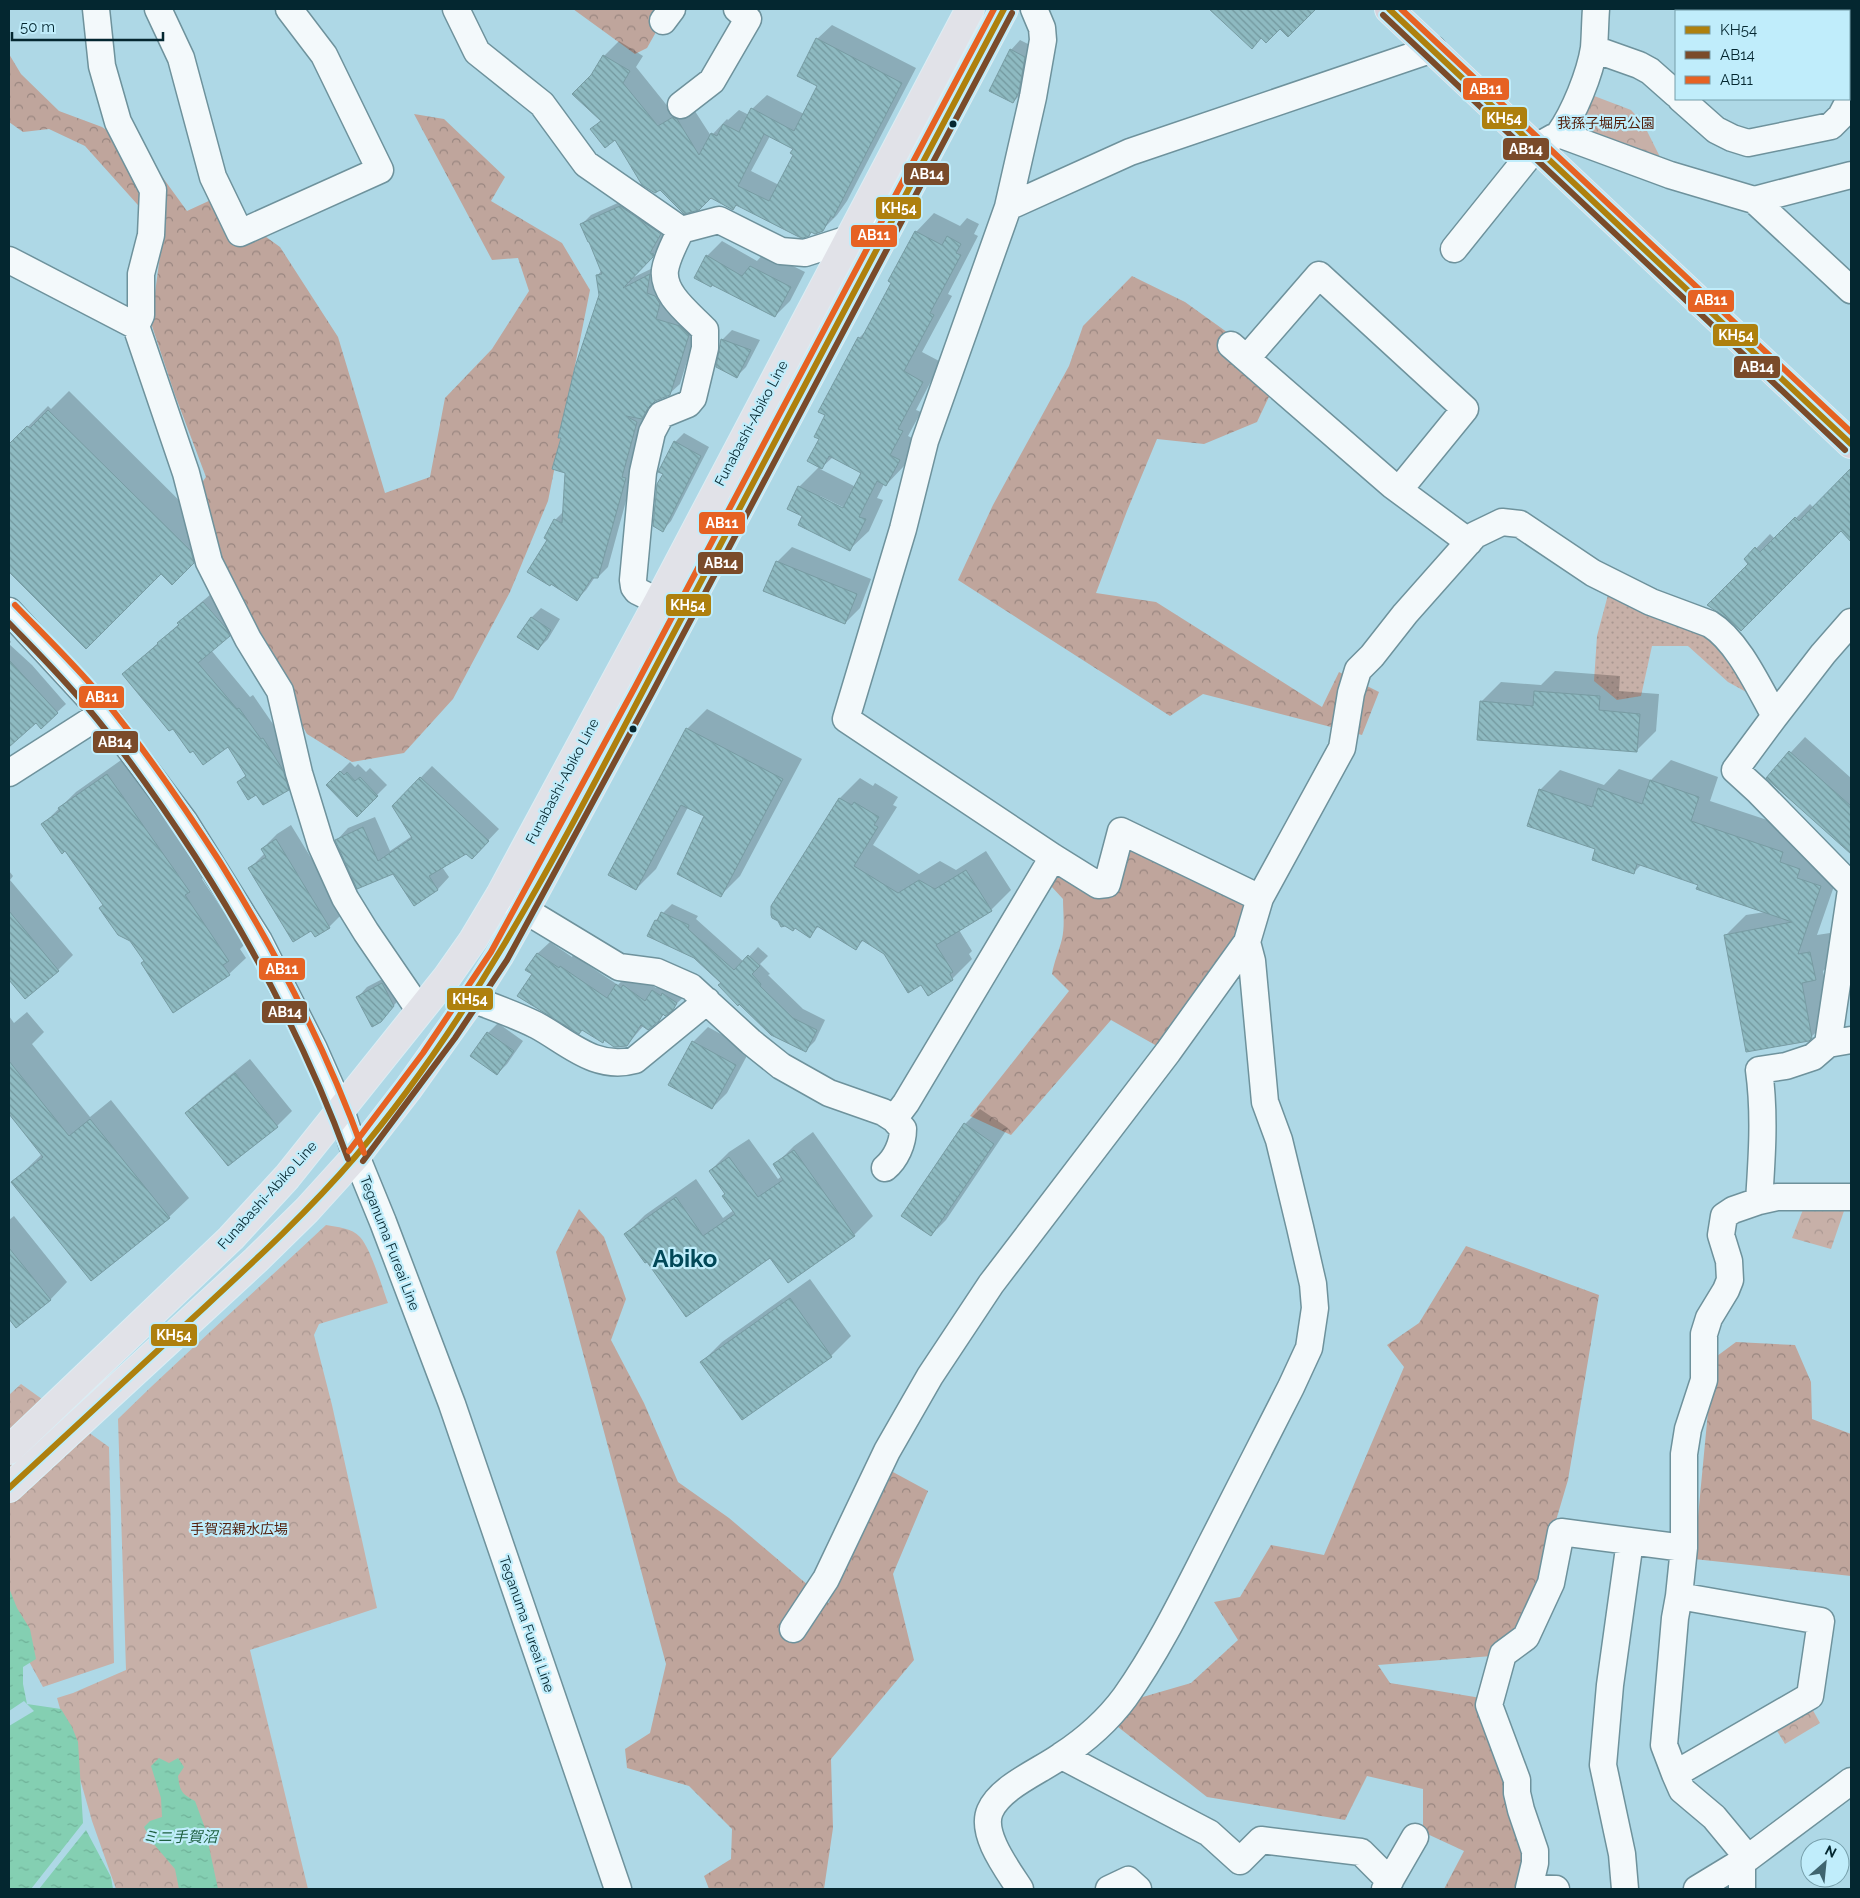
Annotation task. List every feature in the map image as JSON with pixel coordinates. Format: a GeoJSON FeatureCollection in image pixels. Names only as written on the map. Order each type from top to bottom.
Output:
{"type":"FeatureCollection","features":[{"type":"Feature","properties":{"kind":"highway"},"geometry":{"type":"LineString","coordinates":[[1389,9],[1433,50],[1548,141],[1851,444]]}},
{"type":"Feature","properties":{"kind":"main road","name":"Funabashi-Abiko Line"},"geometry":{"type":"LineString","coordinates":[[9,1450],[230,1238],[287,1177],[420,1011],[472,940],[500,895],[658,602],[970,9]]}},
{"type":"Feature","properties":{"kind":"main road","name":"Funabashi-Abiko Line"},"geometry":{"type":"LineString","coordinates":[[9,1488],[256,1260],[307,1210],[356,1156],[408,1089],[472,999],[525,910],[1004,9]]}},
{"type":"Feature","properties":{"kind":"street"},"geometry":{"type":"LineString","coordinates":[[96,9],[102,66],[118,122],[153,190],[151,235],[141,274],[141,315],[136,326],[186,473],[209,562],[248,639],[280,691],[299,772],[321,845],[345,898],[420,1011]]}},
{"type":"Feature","properties":{"kind":"street"},"geometry":{"type":"LineString","coordinates":[[158,9],[181,58],[212,177],[240,233],[380,170],[324,55],[289,9]]}},
{"type":"Feature","properties":{"kind":"street"},"geometry":{"type":"LineString","coordinates":[[456,9],[477,52],[542,104],[586,164],[681,230],[719,220],[781,251],[805,253],[888,226]]}},
{"type":"Feature","properties":{"kind":"street"},"geometry":{"type":"LineString","coordinates":[[681,105],[712,81],[748,19],[737,9]]}},
{"type":"Feature","properties":{"kind":"street"},"geometry":{"type":"LineString","coordinates":[[1034,9],[1042,28],[1043,40],[1008,207],[925,441],[903,528],[846,719],[1098,885],[1107,884],[1121,830],[1260,898]]}},
{"type":"Feature","properties":{"kind":"street"},"geometry":{"type":"LineString","coordinates":[[1454,249],[1548,141],[1568,122],[1584,85],[1594,49],[1596,9]]}},
{"type":"Feature","properties":{"kind":"street"},"geometry":{"type":"LineString","coordinates":[[1594,49],[1639,65],[1650,71],[1675,93]]}},
{"type":"Feature","properties":{"kind":"street"},"geometry":{"type":"LineString","coordinates":[[1008,207],[1130,152],[1433,50]]}},
{"type":"Feature","properties":{"kind":"street"},"geometry":{"type":"LineString","coordinates":[[1682,100],[1716,130],[1748,143],[1831,126],[1841,116],[1848,100]]}},
{"type":"Feature","properties":{"kind":"street"},"geometry":{"type":"LineString","coordinates":[[1548,141],[1754,200],[1851,290]]}},
{"type":"Feature","properties":{"kind":"street"},"geometry":{"type":"LineString","coordinates":[[1754,200],[1851,175]]}},
{"type":"Feature","properties":{"kind":"street"},"geometry":{"type":"LineString","coordinates":[[681,230],[665,270],[665,282],[674,298],[704,330],[705,348],[693,398],[688,404],[661,415],[652,432],[643,472],[633,580],[637,591],[684,614]]}},
{"type":"Feature","properties":{"kind":"street"},"geometry":{"type":"LineString","coordinates":[[9,260],[136,326]]}},
{"type":"Feature","properties":{"kind":"street"},"geometry":{"type":"LineString","coordinates":[[1399,490],[1465,409],[1319,275],[1239,352],[1399,490],[1469,542]]}},
{"type":"Feature","properties":{"kind":"street"},"geometry":{"type":"LineString","coordinates":[[793,1629],[826,1579],[887,1451],[930,1376],[986,1292],[1168,1052],[1247,942],[1260,898],[1342,748],[1351,694],[1358,670],[1476,535],[1502,522],[1520,524],[1593,573],[1652,602],[1719,629],[1748,666],[1775,716]]}},
{"type":"Feature","properties":{"kind":"street","name":"Teganuma Fureai Line"},"geometry":{"type":"LineString","coordinates":[[9,611],[103,713],[184,821],[259,942],[314,1050],[341,1110],[356,1156],[384,1222],[452,1404],[618,1889]]}},
{"type":"Feature","properties":{"kind":"street"},"geometry":{"type":"LineString","coordinates":[[1759,1201],[1763,1138],[1763,1094],[1759,1070],[1786,1066],[1813,1057],[1840,1042],[1851,888],[1758,791],[1735,770],[1823,654],[1851,622]]}},
{"type":"Feature","properties":{"kind":"street"},"geometry":{"type":"LineString","coordinates":[[9,773],[103,713]]}},
{"type":"Feature","properties":{"kind":"street"},"geometry":{"type":"LineString","coordinates":[[894,1119],[906,1103],[1053,857]]}},
{"type":"Feature","properties":{"kind":"street"},"geometry":{"type":"LineString","coordinates":[[500,895],[618,967],[657,972],[691,987],[751,1042],[781,1066],[829,1093],[871,1106],[894,1119],[903,1129],[903,1139],[890,1164],[885,1168]]}},
{"type":"Feature","properties":{"kind":"street"},"geometry":{"type":"LineString","coordinates":[[1020,1889],[990,1837],[987,1820],[994,1803],[1007,1790],[1062,1756],[1096,1729],[1124,1699],[1166,1632],[1291,1387],[1308,1348],[1315,1308],[1313,1284],[1279,1140],[1265,1102],[1252,961],[1247,942]]}},
{"type":"Feature","properties":{"kind":"street"},"geometry":{"type":"LineString","coordinates":[[472,999],[536,1025],[573,1049],[595,1059],[627,1062],[635,1060],[707,1001]]}},
{"type":"Feature","properties":{"kind":"street"},"geometry":{"type":"LineString","coordinates":[[1742,1889],[1745,1860],[1714,1817],[1682,1790],[1664,1745],[1675,1618],[1680,1596],[1684,1548],[1684,1454],[1688,1429],[1704,1380],[1704,1334],[1709,1318],[1730,1280],[1730,1260],[1721,1235],[1724,1216],[1759,1201],[1777,1197],[1851,1197]]}},
{"type":"Feature","properties":{"kind":"street"},"geometry":{"type":"LineString","coordinates":[[1556,1889],[1529,1888],[1535,1863],[1535,1851],[1521,1810],[1517,1793],[1517,1780],[1489,1704],[1503,1654],[1526,1637],[1533,1624],[1551,1583],[1561,1532],[1684,1548]]}},
{"type":"Feature","properties":{"kind":"street"},"geometry":{"type":"LineString","coordinates":[[1625,1889],[1622,1854],[1603,1766],[1610,1685],[1630,1541]]}},
{"type":"Feature","properties":{"kind":"street"},"geometry":{"type":"LineString","coordinates":[[1674,1774],[1810,1696],[1821,1621],[1680,1596]]}},
{"type":"Feature","properties":{"kind":"street"},"geometry":{"type":"LineString","coordinates":[[1062,1756],[1209,1833],[1240,1861],[1261,1840],[1361,1852],[1387,1885],[1416,1837]]}},
{"type":"Feature","properties":{"kind":"street"},"geometry":{"type":"LineString","coordinates":[[1696,1889],[1745,1860],[1851,1781]]}},
{"type":"Feature","properties":{"kind":"street"},"geometry":{"type":"LineString","coordinates":[[1109,1889],[1128,1880],[1138,1889]]}},
{"type":"Feature","properties":{"kind":"green space"},"geometry":{"type":"Polygon","coordinates":[[[573,9],[669,9],[647,48],[635,54],[573,9]]]}},
{"type":"Feature","properties":{"kind":"green space"},"geometry":{"type":"Polygon","coordinates":[[[9,54],[21,74],[59,111],[102,127],[150,160],[187,211],[213,199],[280,247],[338,337],[385,493],[430,477],[445,398],[492,349],[529,291],[518,258],[492,260],[414,114],[444,119],[505,177],[491,201],[562,243],[590,290],[548,501],[510,592],[453,699],[404,753],[352,762],[307,734],[181,511],[206,477],[175,395],[151,323],[163,233],[85,146],[49,129],[23,132],[9,122],[9,54]]]}},
{"type":"Feature","properties":{"kind":"green space","name":"我孫子堀尻公園"},"geometry":{"type":"Polygon","coordinates":[[[1589,94],[1631,110],[1643,123],[1665,167],[1575,127],[1589,94]]]}},
{"type":"Feature","properties":{"kind":"green space"},"geometry":{"type":"Polygon","coordinates":[[[1132,276],[1185,302],[1281,371],[1257,422],[1204,444],[1157,439],[1096,593],[1156,602],[1322,707],[1339,672],[1379,692],[1362,735],[1203,694],[1170,716],[958,580],[993,505],[1069,366],[1083,326],[1132,276]]]}},
{"type":"Feature","properties":{"kind":"green space"},"geometry":{"type":"Polygon","coordinates":[[[1609,591],[1712,631],[1759,699],[1728,682],[1688,646],[1652,646],[1641,696],[1617,700],[1594,681],[1597,636],[1609,591]]]}},
{"type":"Feature","properties":{"kind":"green space"},"geometry":{"type":"Polygon","coordinates":[[[1123,841],[1249,900],[1240,939],[1164,1050],[1111,1020],[1011,1135],[970,1116],[1069,991],[1052,974],[1062,939],[1064,924],[1063,899],[1051,886],[1052,875],[1061,873],[1099,894],[1123,841]]]}},
{"type":"Feature","properties":{"kind":"green space"},"geometry":{"type":"Polygon","coordinates":[[[1804,1207],[1845,1208],[1831,1249],[1792,1238],[1804,1207]]]}},
{"type":"Feature","properties":{"kind":"green space"},"geometry":{"type":"Polygon","coordinates":[[[579,1209],[604,1237],[626,1299],[611,1340],[644,1403],[678,1482],[729,1518],[829,1603],[844,1527],[869,1459],[928,1491],[893,1574],[914,1660],[831,1759],[833,1828],[824,1889],[709,1889],[704,1876],[731,1859],[732,1829],[689,1786],[627,1768],[625,1749],[650,1733],[666,1664],[556,1252],[579,1209]]]}},
{"type":"Feature","properties":{"kind":"green space","name":"手賀沼親水広場"},"geometry":{"type":"Polygon","coordinates":[[[326,1225],[349,1230],[360,1237],[372,1259],[388,1303],[319,1324],[314,1335],[332,1405],[377,1608],[250,1650],[308,1889],[116,1889],[92,1821],[57,1698],[126,1670],[118,1419],[326,1225]]]}},
{"type":"Feature","properties":{"kind":"green space"},"geometry":{"type":"Polygon","coordinates":[[[1466,1246],[1599,1295],[1568,1480],[1552,1534],[1546,1565],[1521,1627],[1492,1656],[1378,1665],[1390,1683],[1481,1698],[1529,1860],[1522,1889],[1444,1889],[1464,1851],[1423,1832],[1423,1789],[1367,1776],[1345,1820],[1207,1797],[1113,1723],[1129,1701],[1191,1683],[1238,1640],[1214,1602],[1240,1597],[1271,1545],[1324,1555],[1404,1367],[1387,1345],[1419,1323],[1466,1246]]]}},
{"type":"Feature","properties":{"kind":"green space"},"geometry":{"type":"Polygon","coordinates":[[[1736,1342],[1795,1345],[1811,1382],[1812,1419],[1851,1434],[1851,1576],[1694,1559],[1713,1359],[1736,1342]]]}},
{"type":"Feature","properties":{"kind":"green space"},"geometry":{"type":"Polygon","coordinates":[[[21,1384],[109,1447],[114,1663],[43,1687],[9,1625],[9,1395],[21,1384]]]}},
{"type":"Feature","properties":{"kind":"green space"},"geometry":{"type":"Polygon","coordinates":[[[1810,1705],[1820,1723],[1785,1744],[1774,1726],[1810,1705]]]}},
{"type":"Feature","properties":{"kind":"water"},"geometry":{"type":"Polygon","coordinates":[[[9,1588],[17,1608],[30,1629],[36,1659],[23,1667],[23,1684],[27,1704],[61,1709],[72,1727],[78,1742],[83,1823],[31,1889],[9,1889],[9,1588]]]}},
{"type":"Feature","properties":{"kind":"water","name":"ミニ手賀沼"},"geometry":{"type":"Polygon","coordinates":[[[159,1758],[169,1763],[178,1758],[184,1767],[178,1776],[180,1786],[184,1794],[195,1801],[205,1828],[218,1889],[179,1889],[175,1869],[152,1842],[144,1827],[150,1821],[162,1817],[161,1798],[151,1766],[159,1758]]]}},
{"type":"Feature","properties":{"kind":"water"},"geometry":{"type":"Polygon","coordinates":[[[86,1830],[111,1877],[113,1889],[39,1889],[86,1830]]]}},
{"type":"Feature","properties":{"kind":"pier"},"geometry":{"type":"Polygon","coordinates":[[[24,1701],[34,1711],[9,1726],[9,1711],[24,1701]]]}},
{"type":"Feature","properties":{"kind":"building"},"geometry":{"type":"Polygon","coordinates":[[[1209,9],[1316,9],[1288,37],[1280,29],[1266,43],[1261,38],[1252,49],[1209,9]]]}},
{"type":"Feature","properties":{"kind":"building"},"geometry":{"type":"Polygon","coordinates":[[[816,38],[902,83],[833,218],[831,216],[823,231],[815,234],[811,232],[809,236],[803,238],[736,205],[733,210],[711,198],[699,210],[684,214],[660,190],[655,193],[642,185],[615,140],[605,148],[590,129],[601,121],[572,94],[591,75],[603,55],[630,71],[623,83],[658,126],[673,117],[677,119],[699,155],[711,133],[717,136],[723,124],[739,132],[751,108],[794,131],[817,86],[797,76],[816,38]],[[764,134],[738,186],[769,201],[793,155],[790,153],[793,149],[764,134]]]}},
{"type":"Feature","properties":{"kind":"building"},"geometry":{"type":"Polygon","coordinates":[[[1010,49],[1025,57],[1019,92],[1013,103],[989,91],[1010,49]]]}},
{"type":"Feature","properties":{"kind":"building"},"geometry":{"type":"Polygon","coordinates":[[[620,206],[661,234],[650,253],[654,254],[653,257],[623,288],[650,274],[647,293],[655,296],[660,304],[656,319],[680,326],[689,335],[670,395],[655,401],[648,408],[642,419],[626,416],[637,422],[622,477],[626,478],[598,578],[592,578],[577,601],[551,584],[550,586],[527,572],[547,540],[544,538],[554,519],[562,523],[565,473],[552,469],[561,438],[558,438],[575,367],[599,295],[596,275],[602,274],[580,224],[620,206]]]}},
{"type":"Feature","properties":{"kind":"building"},"geometry":{"type":"Polygon","coordinates":[[[915,231],[942,245],[947,236],[961,244],[956,253],[961,255],[930,313],[934,315],[904,371],[923,382],[898,429],[903,431],[890,455],[900,460],[886,486],[877,481],[859,517],[866,519],[850,551],[798,525],[802,516],[787,509],[798,486],[843,508],[861,473],[829,456],[822,469],[807,461],[819,439],[814,437],[825,415],[818,412],[858,337],[861,339],[891,283],[888,281],[915,231]]]}},
{"type":"Feature","properties":{"kind":"building"},"geometry":{"type":"Polygon","coordinates":[[[706,255],[742,276],[750,266],[791,287],[775,317],[712,285],[711,287],[694,278],[706,255]]]}},
{"type":"Feature","properties":{"kind":"building"},"geometry":{"type":"Polygon","coordinates":[[[721,339],[751,350],[737,378],[716,367],[721,339]]]}},
{"type":"Feature","properties":{"kind":"building"},"geometry":{"type":"Polygon","coordinates":[[[48,410],[191,551],[194,563],[172,585],[161,574],[86,649],[9,572],[9,444],[27,426],[30,428],[48,410]]]}},
{"type":"Feature","properties":{"kind":"building"},"geometry":{"type":"Polygon","coordinates":[[[674,441],[701,456],[663,532],[653,526],[657,484],[663,474],[658,472],[674,441]]]}},
{"type":"Feature","properties":{"kind":"building"},"geometry":{"type":"Polygon","coordinates":[[[1851,468],[1851,542],[1841,531],[1741,631],[1707,605],[1748,564],[1744,559],[1755,547],[1760,552],[1795,517],[1799,521],[1851,468]]]}},
{"type":"Feature","properties":{"kind":"building"},"geometry":{"type":"Polygon","coordinates":[[[776,561],[857,594],[845,624],[763,591],[776,561]]]}},
{"type":"Feature","properties":{"kind":"building"},"geometry":{"type":"Polygon","coordinates":[[[203,602],[226,628],[230,636],[198,663],[237,709],[239,708],[261,739],[263,738],[283,770],[289,790],[263,805],[256,795],[248,800],[237,782],[246,776],[228,747],[203,765],[193,751],[190,753],[173,729],[169,731],[122,674],[179,625],[177,623],[203,602]]]}},
{"type":"Feature","properties":{"kind":"building"},"geometry":{"type":"Polygon","coordinates":[[[531,617],[551,630],[538,650],[517,637],[531,617]]]}},
{"type":"Feature","properties":{"kind":"building"},"geometry":{"type":"Polygon","coordinates":[[[9,660],[58,713],[41,729],[36,723],[9,747],[9,660]]]}},
{"type":"Feature","properties":{"kind":"building"},"geometry":{"type":"Polygon","coordinates":[[[1534,691],[1600,696],[1599,710],[1640,714],[1637,752],[1477,740],[1480,701],[1533,706],[1534,691]]]}},
{"type":"Feature","properties":{"kind":"building"},"geometry":{"type":"Polygon","coordinates":[[[686,728],[783,779],[721,897],[677,874],[704,816],[681,805],[636,890],[608,875],[686,728]]]}},
{"type":"Feature","properties":{"kind":"building"},"geometry":{"type":"Polygon","coordinates":[[[1789,751],[1851,806],[1851,854],[1766,778],[1789,751]]]}},
{"type":"Feature","properties":{"kind":"building"},"geometry":{"type":"Polygon","coordinates":[[[340,771],[344,775],[347,772],[355,781],[360,777],[378,796],[357,817],[326,785],[340,771]]]}},
{"type":"Feature","properties":{"kind":"building"},"geometry":{"type":"Polygon","coordinates":[[[107,774],[190,892],[185,895],[229,961],[223,965],[230,975],[173,1013],[141,963],[144,961],[130,941],[118,935],[99,908],[103,905],[65,851],[62,854],[41,824],[60,811],[58,808],[107,774]]]}},
{"type":"Feature","properties":{"kind":"building"},"geometry":{"type":"Polygon","coordinates":[[[420,777],[489,841],[472,859],[466,854],[429,876],[438,890],[414,906],[393,874],[357,889],[335,840],[363,827],[378,861],[412,838],[392,806],[420,777]]]}},
{"type":"Feature","properties":{"kind":"building"},"geometry":{"type":"Polygon","coordinates":[[[1650,780],[1699,797],[1691,821],[1783,852],[1780,862],[1800,869],[1797,878],[1821,886],[1798,954],[1810,952],[1816,980],[1802,983],[1812,1038],[1809,1041],[1746,1052],[1724,935],[1792,922],[1696,889],[1698,885],[1637,864],[1634,874],[1592,860],[1595,849],[1527,826],[1539,789],[1592,807],[1598,788],[1642,804],[1650,780]]]}},
{"type":"Feature","properties":{"kind":"building"},"geometry":{"type":"Polygon","coordinates":[[[839,798],[852,805],[854,802],[879,817],[874,825],[878,827],[854,866],[898,893],[919,880],[935,889],[966,870],[992,911],[936,945],[953,972],[950,974],[953,980],[928,996],[921,985],[908,993],[884,954],[862,940],[856,950],[817,926],[810,938],[795,928],[793,931],[785,926],[781,927],[778,921],[772,918],[771,906],[839,798]]]}},
{"type":"Feature","properties":{"kind":"building"},"geometry":{"type":"Polygon","coordinates":[[[276,839],[330,928],[315,937],[311,931],[293,942],[248,868],[266,857],[261,849],[276,839]]]}},
{"type":"Feature","properties":{"kind":"building"},"geometry":{"type":"Polygon","coordinates":[[[9,911],[59,971],[25,999],[9,980],[9,911]]]}},
{"type":"Feature","properties":{"kind":"building"},"geometry":{"type":"Polygon","coordinates":[[[661,912],[689,925],[688,929],[734,970],[748,955],[760,966],[752,974],[761,984],[760,986],[793,1018],[817,1030],[806,1052],[771,1035],[739,1004],[738,1006],[718,985],[721,983],[694,958],[647,936],[661,912]]]}},
{"type":"Feature","properties":{"kind":"building"},"geometry":{"type":"Polygon","coordinates":[[[537,953],[559,968],[560,966],[607,998],[616,984],[621,988],[623,985],[645,1001],[652,990],[661,996],[662,993],[677,1003],[673,1010],[665,1016],[663,1014],[659,1021],[648,1030],[641,1025],[627,1046],[614,1047],[604,1040],[603,1043],[582,1030],[579,1034],[517,996],[532,974],[525,970],[537,953]]]}},
{"type":"Feature","properties":{"kind":"building"},"geometry":{"type":"Polygon","coordinates":[[[382,983],[394,1006],[381,1022],[372,1027],[356,997],[382,983]]]}},
{"type":"Feature","properties":{"kind":"building"},"geometry":{"type":"Polygon","coordinates":[[[487,1032],[514,1051],[497,1075],[470,1056],[487,1032]]]}},
{"type":"Feature","properties":{"kind":"building"},"geometry":{"type":"Polygon","coordinates":[[[692,1041],[736,1065],[712,1109],[668,1085],[692,1041]]]}},
{"type":"Feature","properties":{"kind":"building"},"geometry":{"type":"Polygon","coordinates":[[[9,1061],[69,1136],[90,1119],[170,1218],[91,1281],[11,1182],[43,1157],[9,1114],[9,1061]]]}},
{"type":"Feature","properties":{"kind":"building"},"geometry":{"type":"Polygon","coordinates":[[[235,1073],[278,1127],[228,1166],[185,1113],[235,1073]]]}},
{"type":"Feature","properties":{"kind":"building"},"geometry":{"type":"Polygon","coordinates":[[[964,1123],[994,1144],[931,1236],[901,1216],[964,1123]]]}},
{"type":"Feature","properties":{"kind":"building"},"geometry":{"type":"Polygon","coordinates":[[[794,1150],[855,1236],[788,1283],[770,1258],[686,1317],[647,1262],[645,1263],[624,1234],[676,1197],[703,1236],[735,1214],[722,1196],[725,1194],[709,1171],[729,1157],[758,1197],[783,1180],[773,1164],[794,1150]]]}},
{"type":"Feature","properties":{"kind":"building"},"geometry":{"type":"Polygon","coordinates":[[[9,1248],[51,1300],[16,1328],[9,1319],[9,1248]]]}},
{"type":"Feature","properties":{"kind":"building"},"geometry":{"type":"Polygon","coordinates":[[[790,1298],[832,1357],[742,1420],[700,1362],[790,1298]]]}},
{"type":"Feature","properties":{"kind":"transit line","name":"AB11"},"geometry":{"type":"LineString","coordinates":[[349,1151],[423,1053],[491,952],[635,687],[994,9]]}},
{"type":"Feature","properties":{"kind":"transit line","name":"KH54"},"geometry":{"type":"LineString","coordinates":[[9,1488],[236,1278],[317,1199],[355,1157],[402,1098],[446,1036],[487,972],[563,841],[1004,9]]}},
{"type":"Feature","properties":{"kind":"transit line","name":"KH54"},"geometry":{"type":"LineString","coordinates":[[1389,9],[1851,444]]}},
{"type":"Feature","properties":{"kind":"transit line","name":"AB11"},"geometry":{"type":"LineString","coordinates":[[1401,9],[1851,432]]}},
{"type":"Feature","properties":{"kind":"transit line","name":"AB14"},"geometry":{"type":"LineString","coordinates":[[363,1161],[455,1038],[507,960],[651,695],[1012,13]]}},
{"type":"Feature","properties":{"kind":"transit line","name":"AB14"},"geometry":{"type":"LineString","coordinates":[[1383,15],[1845,450]]}},
{"type":"Feature","properties":{"kind":"transit line","name":"AB11"},"geometry":{"type":"LineString","coordinates":[[15,605],[80,672],[133,736],[220,862],[262,932],[300,1004],[334,1077],[364,1153]]}},
{"type":"Feature","properties":{"kind":"transit line","name":"AB14"},"geometry":{"type":"LineString","coordinates":[[9,623],[68,685],[115,742],[143,779],[218,892],[240,929],[299,1041],[348,1159]]}},
{"type":"Feature","properties":{"kind":"district","name":"Abiko"},"geometry":{"type":"Point","coordinates":[685,1259]}}]}
